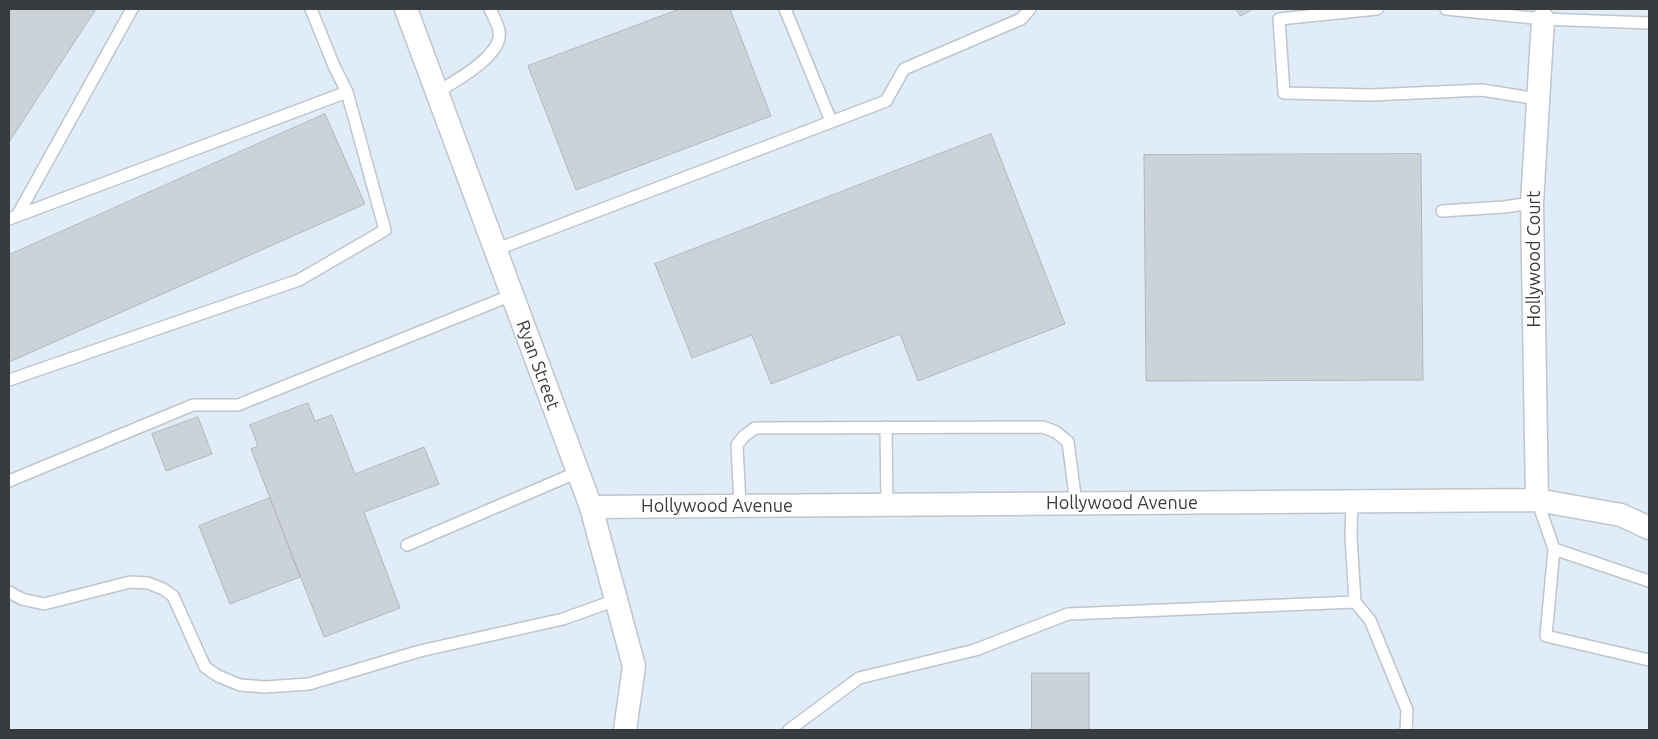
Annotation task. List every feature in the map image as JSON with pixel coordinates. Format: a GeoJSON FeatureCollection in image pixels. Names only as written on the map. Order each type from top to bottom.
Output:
{"type":"FeatureCollection","features":[{"type":"Feature","properties":{"kind":"street","name":"Ryan Street"},"geometry":{"type":"LineString","coordinates":[[406,9],[591,507],[634,666],[625,730]]}},
{"type":"Feature","properties":{"kind":"street","name":"Hollywood Court"},"geometry":{"type":"LineString","coordinates":[[1537,500],[1532,203],[1544,12]]}},
{"type":"Feature","properties":{"kind":"street","name":"Hollywood Avenue"},"geometry":{"type":"LineString","coordinates":[[591,507],[1537,500],[1622,515],[1649,528]]}},
{"type":"Feature","properties":{"kind":"lane"},"geometry":{"type":"LineString","coordinates":[[13,218],[132,9]]}},
{"type":"Feature","properties":{"kind":"lane"},"geometry":{"type":"LineString","coordinates":[[9,380],[299,280],[385,230],[346,92],[311,9]]}},
{"type":"Feature","properties":{"kind":"lane"},"geometry":{"type":"LineString","coordinates":[[437,92],[469,74],[497,46],[500,32],[490,9]]}},
{"type":"Feature","properties":{"kind":"lane"},"geometry":{"type":"LineString","coordinates":[[785,9],[831,122]]}},
{"type":"Feature","properties":{"kind":"lane"},"geometry":{"type":"LineString","coordinates":[[495,250],[886,100],[904,70],[1021,19],[1030,9]]}},
{"type":"Feature","properties":{"kind":"lane"},"geometry":{"type":"LineString","coordinates":[[1376,9],[1279,19],[1284,93],[1370,95],[1482,90],[1538,99]]}},
{"type":"Feature","properties":{"kind":"lane"},"geometry":{"type":"LineString","coordinates":[[1446,9],[1544,12],[1649,23]]}},
{"type":"Feature","properties":{"kind":"lane"},"geometry":{"type":"LineString","coordinates":[[13,218],[346,92]]}},
{"type":"Feature","properties":{"kind":"lane"},"geometry":{"type":"LineString","coordinates":[[1442,211],[1504,207],[1532,203]]}},
{"type":"Feature","properties":{"kind":"lane"},"geometry":{"type":"LineString","coordinates":[[9,481],[193,405],[238,405],[512,295]]}},
{"type":"Feature","properties":{"kind":"lane"},"geometry":{"type":"LineString","coordinates":[[886,427],[887,505]]}},
{"type":"Feature","properties":{"kind":"lane"},"geometry":{"type":"LineString","coordinates":[[740,506],[737,445],[744,436],[755,428],[1043,427],[1056,432],[1068,442],[1076,503]]}},
{"type":"Feature","properties":{"kind":"lane"},"geometry":{"type":"LineString","coordinates":[[407,545],[578,472]]}},
{"type":"Feature","properties":{"kind":"lane"},"geometry":{"type":"LineString","coordinates":[[1537,500],[1554,549],[1546,636],[1649,660]]}},
{"type":"Feature","properties":{"kind":"lane"},"geometry":{"type":"LineString","coordinates":[[1352,501],[1351,536],[1355,602],[1370,620],[1407,710],[1406,730]]}},
{"type":"Feature","properties":{"kind":"lane"},"geometry":{"type":"LineString","coordinates":[[1554,549],[1649,582]]}},
{"type":"Feature","properties":{"kind":"lane"},"geometry":{"type":"LineString","coordinates":[[9,592],[22,599],[44,604],[130,582],[148,583],[163,589],[173,596],[205,667],[218,676],[240,685],[265,687],[309,684],[420,651],[563,619],[616,600]]}},
{"type":"Feature","properties":{"kind":"lane"},"geometry":{"type":"LineString","coordinates":[[790,730],[859,678],[975,650],[1068,614],[1355,602]]}},
{"type":"Feature","properties":{"kind":"shaded area"},"geometry":{"type":"Polygon","coordinates":[[[9,9],[1649,9],[1649,730],[9,730],[9,9]]]}},
{"type":"Feature","properties":{"kind":"building"},"geometry":{"type":"Polygon","coordinates":[[[9,9],[96,9],[9,142],[9,9]]]}},
{"type":"Feature","properties":{"kind":"building"},"geometry":{"type":"Polygon","coordinates":[[[680,9],[730,9],[771,116],[576,190],[528,66],[680,9]]]}},
{"type":"Feature","properties":{"kind":"building"},"geometry":{"type":"Polygon","coordinates":[[[1236,9],[1253,9],[1241,16],[1236,9]]]}},
{"type":"Feature","properties":{"kind":"building"},"geometry":{"type":"Polygon","coordinates":[[[325,114],[365,204],[9,362],[9,255],[325,114]]]}},
{"type":"Feature","properties":{"kind":"building"},"geometry":{"type":"Polygon","coordinates":[[[991,134],[1065,324],[918,381],[900,334],[771,384],[752,335],[692,358],[655,264],[991,134]]]}},
{"type":"Feature","properties":{"kind":"building"},"geometry":{"type":"Polygon","coordinates":[[[1421,154],[1423,380],[1146,381],[1144,155],[1421,154]]]}},
{"type":"Feature","properties":{"kind":"building"},"geometry":{"type":"Polygon","coordinates":[[[308,403],[315,421],[332,415],[355,474],[424,447],[439,484],[364,512],[400,608],[324,637],[251,449],[258,446],[250,425],[308,403]]]}},
{"type":"Feature","properties":{"kind":"building"},"geometry":{"type":"Polygon","coordinates":[[[198,417],[212,454],[166,471],[152,434],[198,417]]]}},
{"type":"Feature","properties":{"kind":"building"},"geometry":{"type":"Polygon","coordinates":[[[270,498],[300,577],[230,604],[199,526],[270,498]]]}},
{"type":"Feature","properties":{"kind":"building"},"geometry":{"type":"Polygon","coordinates":[[[1032,673],[1089,673],[1089,730],[1032,730],[1032,673]]]}}]}
